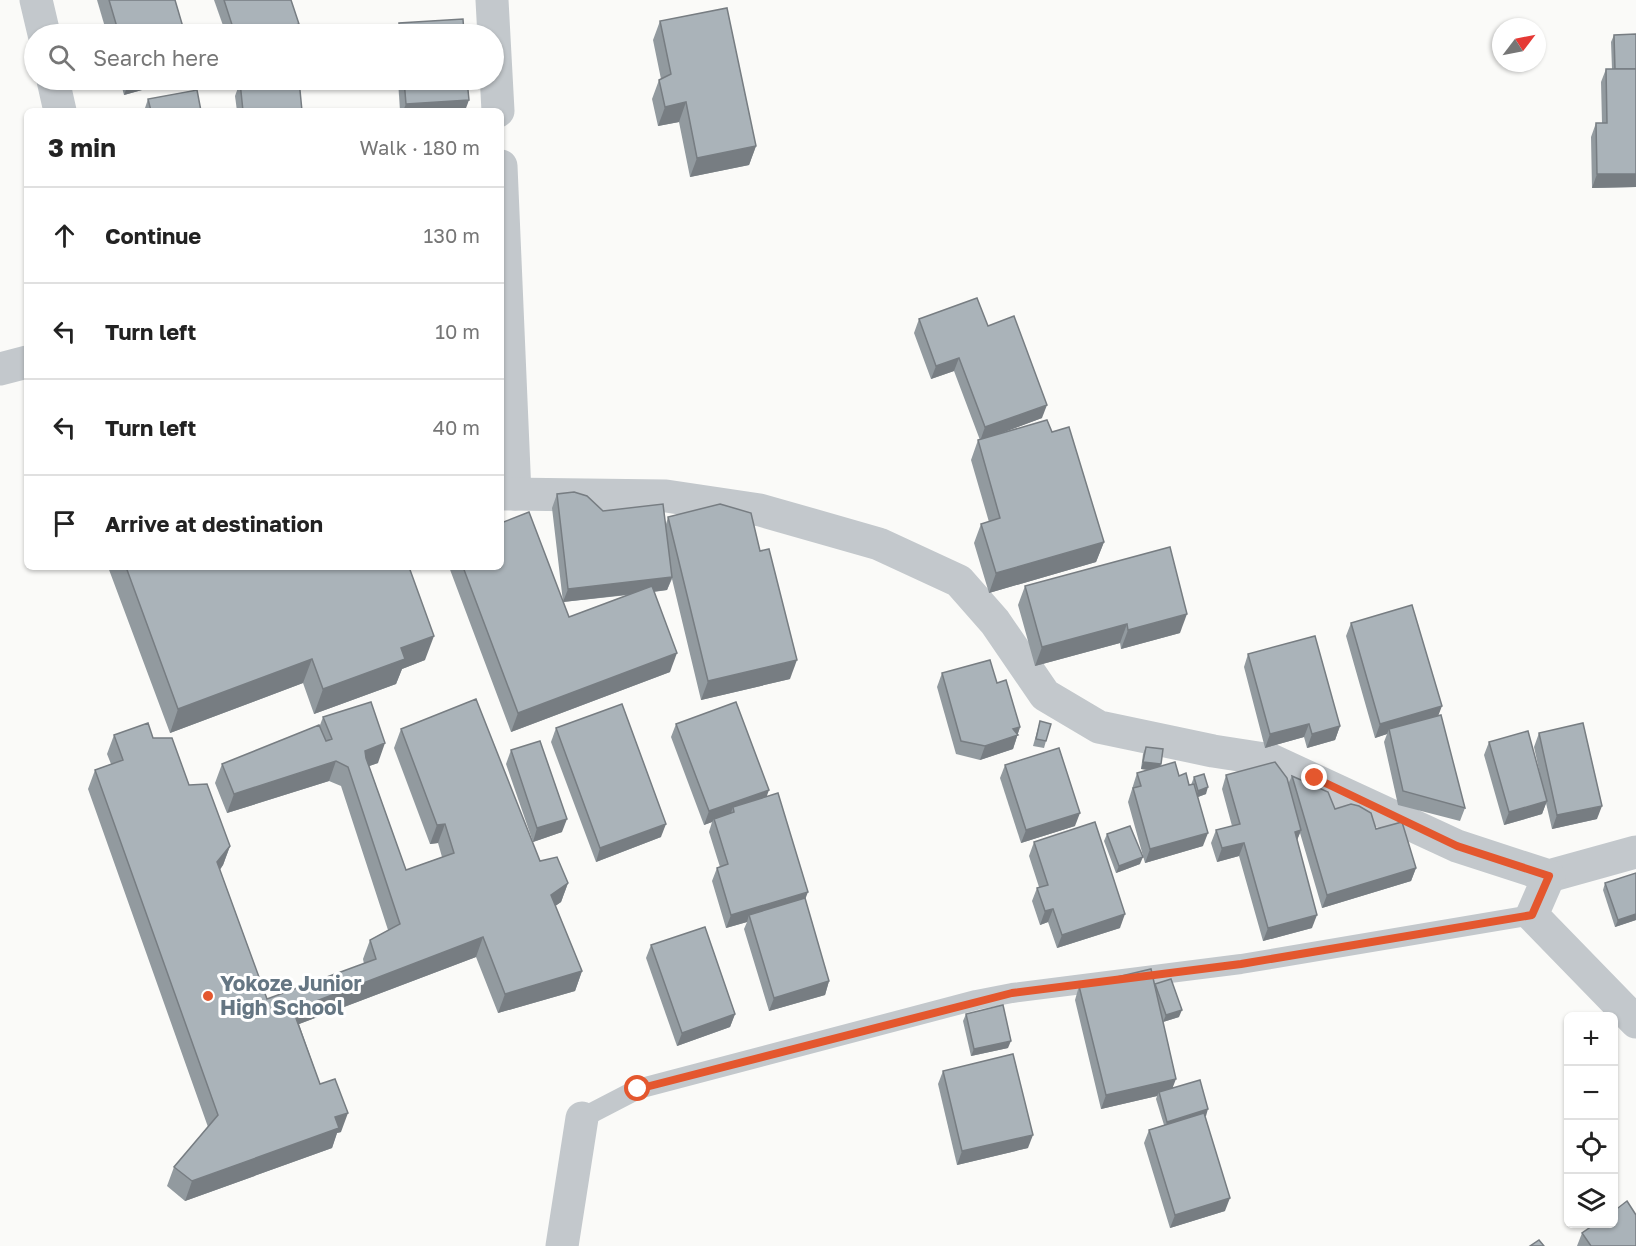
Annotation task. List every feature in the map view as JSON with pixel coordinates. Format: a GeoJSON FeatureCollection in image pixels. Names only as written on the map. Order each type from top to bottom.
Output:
{"type":"FeatureCollection","features":[{"type":"Feature","properties":{"kind":"street"},"geometry":{"type":"LineString","coordinates":[[36,0],[42,24]]}},
{"type":"Feature","properties":{"kind":"street"},"geometry":{"type":"LineString","coordinates":[[492,0],[493,24]]}},
{"type":"Feature","properties":{"kind":"street"},"geometry":{"type":"LineString","coordinates":[[55,90],[59,108]]}},
{"type":"Feature","properties":{"kind":"street"},"geometry":{"type":"LineString","coordinates":[[497,90],[498,108]]}},
{"type":"Feature","properties":{"kind":"street"},"geometry":{"type":"LineString","coordinates":[[504,307],[508,494],[666,496],[760,510],[879,544],[959,581],[995,622],[1045,695],[1099,727],[1213,751],[1271,760],[1457,846],[1549,876],[1636,852]]}},
{"type":"Feature","properties":{"kind":"street"},"geometry":{"type":"LineString","coordinates":[[0,369],[24,363]]}},
{"type":"Feature","properties":{"kind":"street"},"geometry":{"type":"LineString","coordinates":[[1549,876],[1532,915],[1636,1022]]}},
{"type":"Feature","properties":{"kind":"street"},"geometry":{"type":"LineString","coordinates":[[562,1246],[582,1118]]}},
{"type":"Feature","properties":{"kind":"lane"},"geometry":{"type":"LineString","coordinates":[[582,1118],[638,1089],[976,1000],[1012,993],[1241,964],[1532,915]]}},
{"type":"Feature","properties":{"kind":"building"},"geometry":{"type":"Polygon","coordinates":[[[109,0],[175,0],[182,24],[116,24],[109,0]]]}},
{"type":"Feature","properties":{"kind":"building"},"geometry":{"type":"Polygon","coordinates":[[[224,0],[291,0],[299,24],[232,24],[224,0]]]}},
{"type":"Feature","properties":{"kind":"building"},"geometry":{"type":"Polygon","coordinates":[[[727,8],[756,146],[697,158],[686,102],[665,107],[659,80],[671,74],[660,21],[727,8]]]}},
{"type":"Feature","properties":{"kind":"building"},"geometry":{"type":"Polygon","coordinates":[[[463,19],[463,24],[399,24],[463,19]]]}},
{"type":"Feature","properties":{"kind":"building"},"geometry":{"type":"Polygon","coordinates":[[[1636,34],[1636,69],[1615,69],[1614,35],[1636,34]]]}},
{"type":"Feature","properties":{"kind":"building"},"geometry":{"type":"Polygon","coordinates":[[[1606,69],[1636,69],[1636,174],[1597,174],[1596,123],[1607,123],[1606,69]]]}},
{"type":"Feature","properties":{"kind":"building"},"geometry":{"type":"Polygon","coordinates":[[[197,90],[200,108],[150,108],[148,99],[197,90]]]}},
{"type":"Feature","properties":{"kind":"building"},"geometry":{"type":"Polygon","coordinates":[[[241,90],[300,90],[302,108],[243,108],[241,90]]]}},
{"type":"Feature","properties":{"kind":"building"},"geometry":{"type":"Polygon","coordinates":[[[405,90],[468,90],[469,100],[406,104],[405,90]]]}},
{"type":"Feature","properties":{"kind":"building"},"geometry":{"type":"Polygon","coordinates":[[[977,298],[988,326],[1014,316],[1047,405],[985,427],[959,358],[936,366],[919,319],[977,298]]]}},
{"type":"Feature","properties":{"kind":"building"},"geometry":{"type":"Polygon","coordinates":[[[1047,420],[1052,432],[1069,427],[1104,542],[996,573],[981,524],[1000,518],[978,440],[1047,420]]]}},
{"type":"Feature","properties":{"kind":"building"},"geometry":{"type":"Polygon","coordinates":[[[574,492],[587,496],[603,511],[663,504],[672,577],[568,589],[557,494],[574,492]]]}},
{"type":"Feature","properties":{"kind":"building"},"geometry":{"type":"Polygon","coordinates":[[[720,504],[751,513],[760,551],[769,549],[797,660],[708,681],[668,517],[720,504]]]}},
{"type":"Feature","properties":{"kind":"building"},"geometry":{"type":"Polygon","coordinates":[[[529,512],[569,617],[652,586],[677,653],[518,713],[464,570],[504,570],[504,522],[529,512]]]}},
{"type":"Feature","properties":{"kind":"building"},"geometry":{"type":"Polygon","coordinates":[[[1170,547],[1187,614],[1128,630],[1127,624],[1042,647],[1025,586],[1170,547]]]}},
{"type":"Feature","properties":{"kind":"building"},"geometry":{"type":"Polygon","coordinates":[[[127,570],[410,570],[434,636],[401,648],[405,659],[323,689],[312,659],[178,709],[127,570]]]}},
{"type":"Feature","properties":{"kind":"building"},"geometry":{"type":"Polygon","coordinates":[[[1412,605],[1442,706],[1380,724],[1351,623],[1412,605]]]}},
{"type":"Feature","properties":{"kind":"building"},"geometry":{"type":"Polygon","coordinates":[[[1315,636],[1340,726],[1312,734],[1309,724],[1270,734],[1248,654],[1315,636]]]}},
{"type":"Feature","properties":{"kind":"building"},"geometry":{"type":"Polygon","coordinates":[[[990,660],[997,683],[1006,680],[1020,727],[1013,729],[1018,735],[985,746],[961,741],[942,673],[990,660]]]}},
{"type":"Feature","properties":{"kind":"building"},"geometry":{"type":"Polygon","coordinates":[[[476,699],[540,861],[557,857],[568,883],[551,895],[582,971],[505,994],[483,937],[293,1010],[320,1084],[335,1079],[348,1113],[335,1117],[339,1128],[192,1181],[174,1167],[218,1115],[95,770],[123,760],[114,735],[148,723],[153,738],[172,738],[189,785],[207,784],[230,846],[217,862],[267,999],[376,959],[370,940],[400,924],[348,767],[336,761],[234,794],[222,764],[319,725],[326,741],[332,739],[323,717],[371,702],[385,743],[365,751],[366,758],[406,870],[454,853],[445,824],[437,825],[401,729],[476,699]]]}},
{"type":"Feature","properties":{"kind":"building"},"geometry":{"type":"Polygon","coordinates":[[[736,702],[769,790],[709,811],[676,724],[736,702]]]}},
{"type":"Feature","properties":{"kind":"building"},"geometry":{"type":"Polygon","coordinates":[[[622,704],[666,824],[600,848],[556,728],[622,704]]]}},
{"type":"Feature","properties":{"kind":"building"},"geometry":{"type":"Polygon","coordinates":[[[1441,715],[1465,808],[1403,791],[1389,729],[1441,715]]]}},
{"type":"Feature","properties":{"kind":"building"},"geometry":{"type":"Polygon","coordinates":[[[1040,721],[1051,724],[1046,741],[1036,739],[1040,721]]]}},
{"type":"Feature","properties":{"kind":"building"},"geometry":{"type":"Polygon","coordinates":[[[1583,723],[1602,806],[1557,815],[1539,733],[1583,723]]]}},
{"type":"Feature","properties":{"kind":"building"},"geometry":{"type":"Polygon","coordinates":[[[1528,731],[1547,801],[1509,812],[1489,742],[1528,731]]]}},
{"type":"Feature","properties":{"kind":"building"},"geometry":{"type":"Polygon","coordinates":[[[540,741],[567,819],[537,828],[511,750],[540,741]]]}},
{"type":"Feature","properties":{"kind":"building"},"geometry":{"type":"Polygon","coordinates":[[[1146,747],[1163,749],[1161,764],[1143,762],[1146,747]]]}},
{"type":"Feature","properties":{"kind":"building"},"geometry":{"type":"Polygon","coordinates":[[[1059,748],[1080,813],[1026,830],[1005,765],[1059,748]]]}},
{"type":"Feature","properties":{"kind":"building"},"geometry":{"type":"Polygon","coordinates":[[[1175,762],[1179,776],[1186,773],[1189,785],[1194,784],[1208,833],[1150,849],[1133,788],[1141,786],[1137,773],[1175,762]]]}},
{"type":"Feature","properties":{"kind":"building"},"geometry":{"type":"Polygon","coordinates":[[[1275,762],[1287,778],[1301,830],[1295,832],[1317,915],[1268,928],[1244,843],[1222,848],[1216,830],[1240,824],[1226,775],[1275,762]]]}},
{"type":"Feature","properties":{"kind":"building"},"geometry":{"type":"Polygon","coordinates":[[[1204,774],[1208,787],[1198,791],[1194,777],[1204,774]]]}},
{"type":"Feature","properties":{"kind":"building"},"geometry":{"type":"Polygon","coordinates":[[[1292,776],[1328,792],[1335,809],[1351,804],[1371,813],[1376,829],[1402,822],[1416,868],[1327,895],[1292,776]]]}},
{"type":"Feature","properties":{"kind":"building"},"geometry":{"type":"Polygon","coordinates":[[[778,793],[808,892],[731,915],[717,868],[728,864],[714,819],[734,812],[733,807],[778,793]]]}},
{"type":"Feature","properties":{"kind":"building"},"geometry":{"type":"Polygon","coordinates":[[[1095,822],[1125,914],[1062,935],[1053,909],[1045,911],[1037,888],[1048,885],[1034,842],[1095,822]]]}},
{"type":"Feature","properties":{"kind":"building"},"geometry":{"type":"Polygon","coordinates":[[[1130,826],[1143,857],[1119,866],[1107,834],[1130,826]]]}},
{"type":"Feature","properties":{"kind":"building"},"geometry":{"type":"Polygon","coordinates":[[[1636,873],[1636,914],[1618,920],[1605,883],[1636,873]]]}},
{"type":"Feature","properties":{"kind":"building"},"geometry":{"type":"Polygon","coordinates":[[[805,898],[829,981],[774,998],[749,915],[805,898]]]}},
{"type":"Feature","properties":{"kind":"building"},"geometry":{"type":"Polygon","coordinates":[[[705,927],[735,1014],[682,1033],[651,945],[705,927]]]}},
{"type":"Feature","properties":{"kind":"building"},"geometry":{"type":"Polygon","coordinates":[[[1151,969],[1176,1079],[1106,1095],[1079,986],[1151,969]]]}},
{"type":"Feature","properties":{"kind":"building"},"geometry":{"type":"Polygon","coordinates":[[[1171,979],[1182,1010],[1166,1015],[1155,984],[1171,979]]]}},
{"type":"Feature","properties":{"kind":"building"},"geometry":{"type":"Polygon","coordinates":[[[1003,1005],[1011,1041],[974,1049],[966,1014],[1003,1005]]]}},
{"type":"Feature","properties":{"kind":"building"},"geometry":{"type":"Polygon","coordinates":[[[1013,1054],[1033,1135],[962,1151],[943,1071],[1013,1054]]]}},
{"type":"Feature","properties":{"kind":"building"},"geometry":{"type":"Polygon","coordinates":[[[1200,1080],[1208,1109],[1167,1122],[1159,1092],[1200,1080]]]}},
{"type":"Feature","properties":{"kind":"building"},"geometry":{"type":"Polygon","coordinates":[[[1204,1113],[1230,1198],[1175,1215],[1149,1130],[1204,1113]]]}},
{"type":"Feature","properties":{"kind":"building"},"geometry":{"type":"Polygon","coordinates":[[[1627,1201],[1636,1215],[1636,1246],[1591,1246],[1582,1233],[1589,1228],[1618,1228],[1618,1208],[1627,1201]]]}},
{"type":"Feature","properties":{"kind":"building"},"geometry":{"type":"Polygon","coordinates":[[[1539,1240],[1544,1246],[1530,1246],[1539,1240]]]}},
{"type":"Feature","properties":{"kind":"place","name":"Yokoze Junior High School"},"geometry":{"type":"Point","coordinates":[208,996]}},
{"type":"Feature","properties":{"kind":"route"},"geometry":{"type":"LineString","coordinates":[[638,1089],[976,1000],[1012,993],[1241,964],[1532,915],[1549,876],[1457,846],[1315,778]]}}]}
